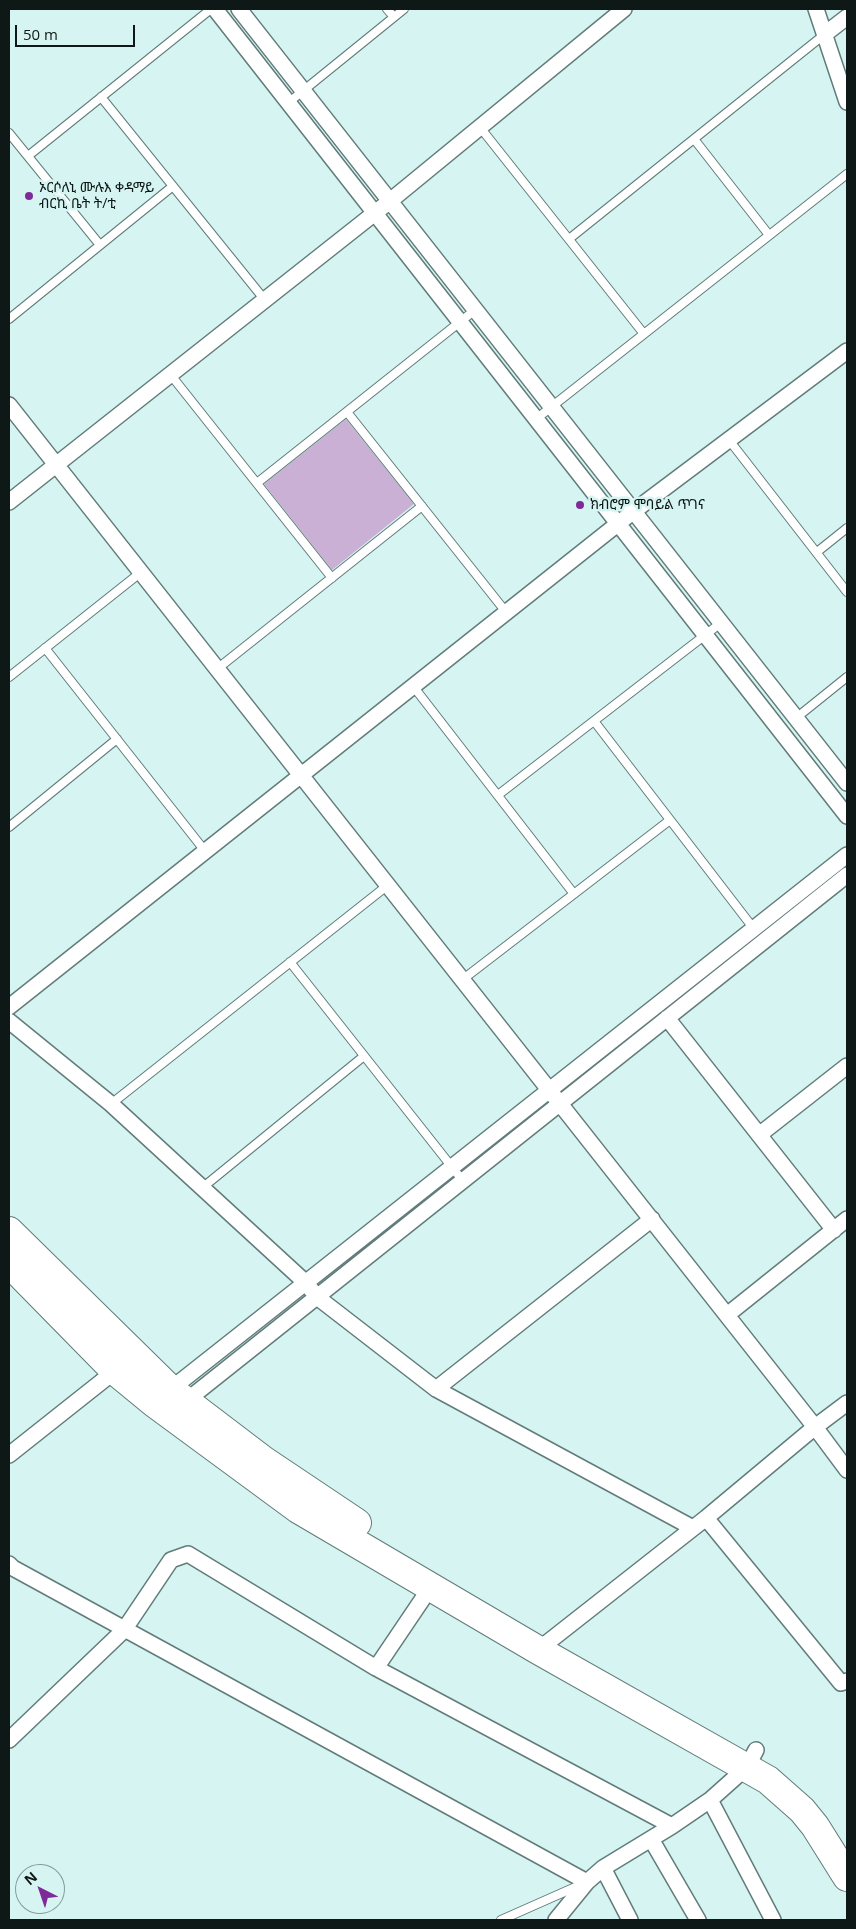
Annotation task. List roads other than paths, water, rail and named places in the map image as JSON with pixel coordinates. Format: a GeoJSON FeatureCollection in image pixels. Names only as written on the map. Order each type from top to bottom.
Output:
{"type":"FeatureCollection","features":[{"type":"Feature","properties":{"kind":"highway"},"geometry":{"type":"LineString","coordinates":[[9,1231],[169,1402],[298,1509],[430,1588],[545,1645],[751,1759],[784,1770],[815,1797],[847,1841]]}},
{"type":"Feature","properties":{"kind":"highway"},"geometry":{"type":"LineString","coordinates":[[9,1263],[115,1371],[263,1460],[344,1515],[545,1645]]}},
{"type":"Feature","properties":{"kind":"highway"},"geometry":{"type":"LineString","coordinates":[[751,1759],[768,1780],[802,1810],[829,1846],[847,1876]]}},
{"type":"Feature","properties":{"kind":"street"},"geometry":{"type":"LineString","coordinates":[[213,9],[847,816]]}},
{"type":"Feature","properties":{"kind":"street"},"geometry":{"type":"LineString","coordinates":[[239,9],[847,783]]}},
{"type":"Feature","properties":{"kind":"street"},"geometry":{"type":"LineString","coordinates":[[9,502],[390,201],[624,9]]}},
{"type":"Feature","properties":{"kind":"street"},"geometry":{"type":"LineString","coordinates":[[816,9],[847,102]]}},
{"type":"Feature","properties":{"kind":"street"},"geometry":{"type":"LineString","coordinates":[[825,34],[847,17]]}},
{"type":"Feature","properties":{"kind":"street"},"geometry":{"type":"LineString","coordinates":[[9,1007],[634,511],[847,352]]}},
{"type":"Feature","properties":{"kind":"street"},"geometry":{"type":"LineString","coordinates":[[9,405],[815,1426],[847,1470]]}},
{"type":"Feature","properties":{"kind":"street"},"geometry":{"type":"LineString","coordinates":[[169,1402],[306,1283],[847,855]]}},
{"type":"Feature","properties":{"kind":"street"},"geometry":{"type":"LineString","coordinates":[[169,1402],[317,1296],[847,875]]}},
{"type":"Feature","properties":{"kind":"street"},"geometry":{"type":"LineString","coordinates":[[667,1018],[834,1230]]}},
{"type":"Feature","properties":{"kind":"street"},"geometry":{"type":"LineString","coordinates":[[9,1020],[111,1104],[306,1283],[317,1296],[436,1389],[694,1528]]}},
{"type":"Feature","properties":{"kind":"street"},"geometry":{"type":"LineString","coordinates":[[759,1135],[847,1066]]}},
{"type":"Feature","properties":{"kind":"street"},"geometry":{"type":"LineString","coordinates":[[727,1315],[847,1219]]}},
{"type":"Feature","properties":{"kind":"street"},"geometry":{"type":"LineString","coordinates":[[436,1389],[652,1220]]}},
{"type":"Feature","properties":{"kind":"street"},"geometry":{"type":"LineString","coordinates":[[9,1455],[115,1371]]}},
{"type":"Feature","properties":{"kind":"street"},"geometry":{"type":"LineString","coordinates":[[545,1645],[694,1528],[815,1426],[847,1403]]}},
{"type":"Feature","properties":{"kind":"street"},"geometry":{"type":"LineString","coordinates":[[706,1518],[841,1683],[847,1680]]}},
{"type":"Feature","properties":{"kind":"street"},"geometry":{"type":"LineString","coordinates":[[9,1740],[124,1630],[171,1560],[188,1554],[376,1668],[672,1826]]}},
{"type":"Feature","properties":{"kind":"street"},"geometry":{"type":"LineString","coordinates":[[9,1564],[124,1630],[587,1882]]}},
{"type":"Feature","properties":{"kind":"street"},"geometry":{"type":"LineString","coordinates":[[376,1668],[430,1588]]}},
{"type":"Feature","properties":{"kind":"street"},"geometry":{"type":"LineString","coordinates":[[560,1919],[587,1882],[603,1868],[672,1826],[710,1800],[751,1759]]}},
{"type":"Feature","properties":{"kind":"street"},"geometry":{"type":"LineString","coordinates":[[710,1800],[773,1920]]}},
{"type":"Feature","properties":{"kind":"street"},"geometry":{"type":"LineString","coordinates":[[651,1839],[698,1920]]}},
{"type":"Feature","properties":{"kind":"street"},"geometry":{"type":"LineString","coordinates":[[603,1868],[630,1920]]}},
{"type":"Feature","properties":{"kind":"lane"},"geometry":{"type":"LineString","coordinates":[[28,156],[213,9]]}},
{"type":"Feature","properties":{"kind":"lane"},"geometry":{"type":"LineString","coordinates":[[387,9],[394,17]]}},
{"type":"Feature","properties":{"kind":"lane"},"geometry":{"type":"LineString","coordinates":[[288,103],[404,9]]}},
{"type":"Feature","properties":{"kind":"lane"},"geometry":{"type":"LineString","coordinates":[[569,239],[825,34]]}},
{"type":"Feature","properties":{"kind":"lane"},"geometry":{"type":"LineString","coordinates":[[101,97],[264,299]]}},
{"type":"Feature","properties":{"kind":"lane"},"geometry":{"type":"LineString","coordinates":[[480,126],[644,334]]}},
{"type":"Feature","properties":{"kind":"lane"},"geometry":{"type":"LineString","coordinates":[[9,133],[100,245]]}},
{"type":"Feature","properties":{"kind":"lane"},"geometry":{"type":"LineString","coordinates":[[694,139],[769,235]]}},
{"type":"Feature","properties":{"kind":"lane"},"geometry":{"type":"LineString","coordinates":[[536,419],[847,174]]}},
{"type":"Feature","properties":{"kind":"lane"},"geometry":{"type":"LineString","coordinates":[[9,318],[173,186]]}},
{"type":"Feature","properties":{"kind":"lane"},"geometry":{"type":"LineString","coordinates":[[257,484],[476,310]]}},
{"type":"Feature","properties":{"kind":"lane"},"geometry":{"type":"LineString","coordinates":[[170,374],[332,578]]}},
{"type":"Feature","properties":{"kind":"lane"},"geometry":{"type":"LineString","coordinates":[[347,412],[506,612]]}},
{"type":"Feature","properties":{"kind":"lane"},"geometry":{"type":"LineString","coordinates":[[729,440],[847,592]]}},
{"type":"Feature","properties":{"kind":"lane"},"geometry":{"type":"LineString","coordinates":[[217,669],[422,506]]}},
{"type":"Feature","properties":{"kind":"lane"},"geometry":{"type":"LineString","coordinates":[[816,552],[847,528]]}},
{"type":"Feature","properties":{"kind":"lane"},"geometry":{"type":"LineString","coordinates":[[9,677],[140,573]]}},
{"type":"Feature","properties":{"kind":"lane"},"geometry":{"type":"LineString","coordinates":[[498,795],[722,622]]}},
{"type":"Feature","properties":{"kind":"lane"},"geometry":{"type":"LineString","coordinates":[[45,648],[205,851]]}},
{"type":"Feature","properties":{"kind":"lane"},"geometry":{"type":"LineString","coordinates":[[796,718],[847,677]]}},
{"type":"Feature","properties":{"kind":"lane"},"geometry":{"type":"LineString","coordinates":[[413,686],[574,894]]}},
{"type":"Feature","properties":{"kind":"lane"},"geometry":{"type":"LineString","coordinates":[[594,721],[754,929]]}},
{"type":"Feature","properties":{"kind":"lane"},"geometry":{"type":"LineString","coordinates":[[9,827],[117,739]]}},
{"type":"Feature","properties":{"kind":"lane"},"geometry":{"type":"LineString","coordinates":[[462,980],[670,820]]}},
{"type":"Feature","properties":{"kind":"lane"},"geometry":{"type":"LineString","coordinates":[[111,1104],[388,885]]}},
{"type":"Feature","properties":{"kind":"lane"},"geometry":{"type":"LineString","coordinates":[[290,962],[462,1181]]}},
{"type":"Feature","properties":{"kind":"lane"},"geometry":{"type":"LineString","coordinates":[[202,1188],[364,1056]]}},
{"type":"Feature","properties":{"kind":"lane"},"geometry":{"type":"LineString","coordinates":[[501,1920],[587,1882]]}},
{"type":"Feature","properties":{"kind":"place","name":"ኦርሶለኒ ሙሉእ ቀዳማይ ብርኪ ቤት ት/ቲ"},"geometry":{"type":"Point","coordinates":[29,196]}},
{"type":"Feature","properties":{"kind":"place","name":"ክብሮም ሞባይል ጥገና"},"geometry":{"type":"Point","coordinates":[580,505]}}]}
